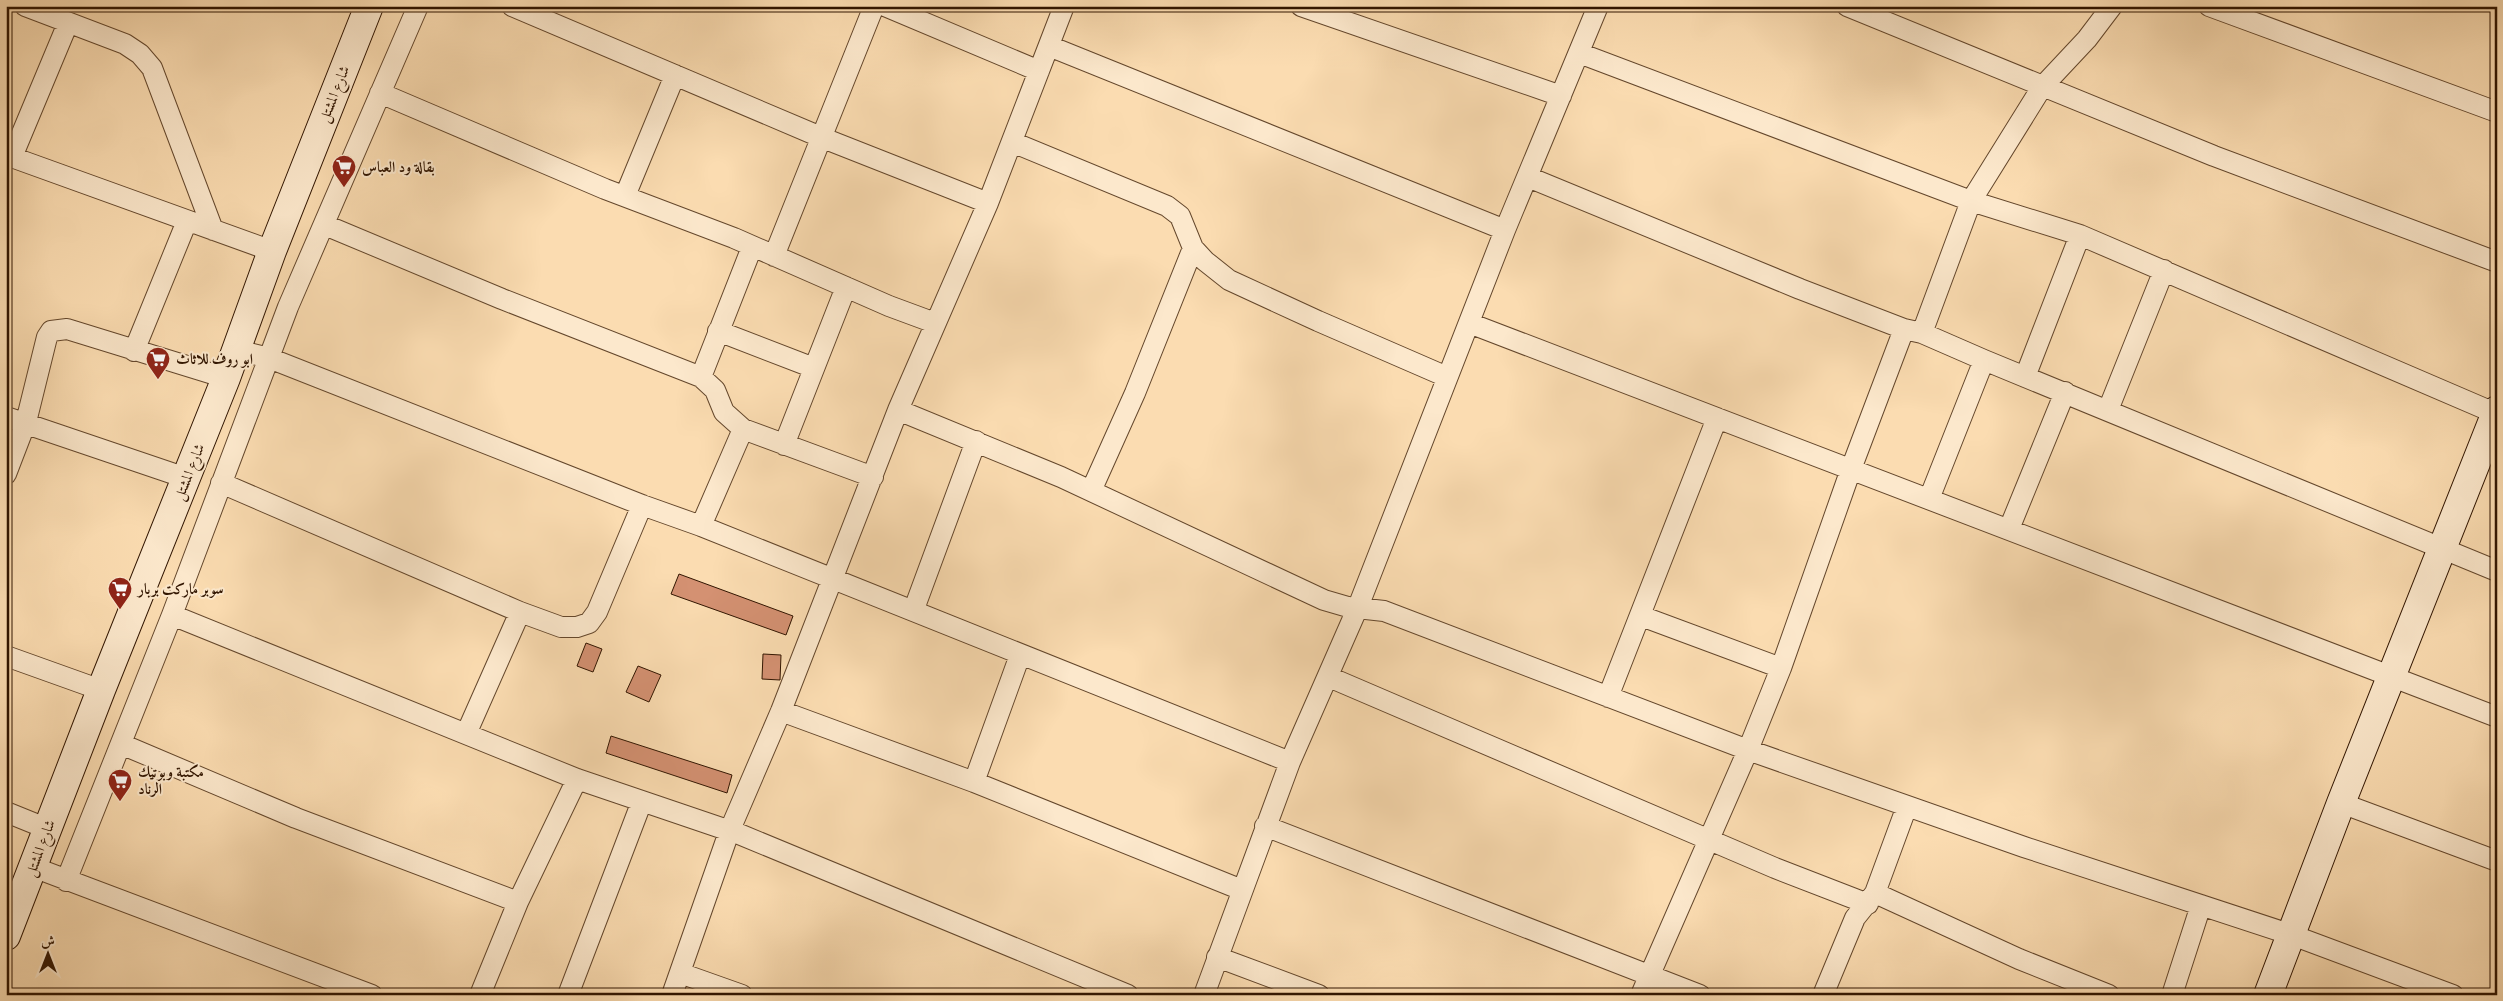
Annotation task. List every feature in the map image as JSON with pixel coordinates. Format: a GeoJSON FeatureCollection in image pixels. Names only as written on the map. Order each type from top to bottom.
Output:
{"type":"FeatureCollection","features":[{"type":"Feature","properties":{"kind":"street"},"geometry":{"type":"LineString","coordinates":[[25,6],[125,44],[140,54],[152,68],[213,230]]}},
{"type":"Feature","properties":{"kind":"street","name":"شارع المشتل"},"geometry":{"type":"LineString","coordinates":[[6,936],[101,690],[237,350],[272,250],[369,6]]}},
{"type":"Feature","properties":{"kind":"street"},"geometry":{"type":"LineString","coordinates":[[66,881],[172,615],[288,307],[418,6]]}},
{"type":"Feature","properties":{"kind":"street"},"geometry":{"type":"LineString","coordinates":[[512,6],[824,138],[988,203]]}},
{"type":"Feature","properties":{"kind":"street"},"geometry":{"type":"LineString","coordinates":[[774,256],[824,138],[874,6]]}},
{"type":"Feature","properties":{"kind":"street"},"geometry":{"type":"LineString","coordinates":[[885,6],[1039,71]]}},
{"type":"Feature","properties":{"kind":"street"},"geometry":{"type":"LineString","coordinates":[[672,995],[730,832],[781,711],[898,410],[988,203],[1064,6]]}},
{"type":"Feature","properties":{"kind":"street"},"geometry":{"type":"LineString","coordinates":[[1301,6],[1561,96]]}},
{"type":"Feature","properties":{"kind":"street"},"geometry":{"type":"LineString","coordinates":[[1204,995],[1290,762],[1329,677],[1358,607],[1505,230],[1598,6]]}},
{"type":"Feature","properties":{"kind":"street"},"geometry":{"type":"LineString","coordinates":[[1847,6],[2214,156],[2497,262]]}},
{"type":"Feature","properties":{"kind":"street"},"geometry":{"type":"LineString","coordinates":[[1641,995],[1748,750],[1781,668],[1851,469],[1971,201],[2042,86],[2087,39],[2112,6]]}},
{"type":"Feature","properties":{"kind":"street"},"geometry":{"type":"LineString","coordinates":[[2215,7],[2497,112]]}},
{"type":"Feature","properties":{"kind":"street"},"geometry":{"type":"LineString","coordinates":[[68,23],[9,156],[272,250]]}},
{"type":"Feature","properties":{"kind":"street"},"geometry":{"type":"LineString","coordinates":[[1049,46],[1505,230]]}},
{"type":"Feature","properties":{"kind":"street"},"geometry":{"type":"LineString","coordinates":[[1579,53],[1971,201],[2080,235],[2496,412],[2440,549],[2268,995]]}},
{"type":"Feature","properties":{"kind":"street"},"geometry":{"type":"LineString","coordinates":[[625,196],[675,75]]}},
{"type":"Feature","properties":{"kind":"street"},"geometry":{"type":"LineString","coordinates":[[380,93],[935,323]]}},
{"type":"Feature","properties":{"kind":"street"},"geometry":{"type":"LineString","coordinates":[[1012,142],[1168,206],[1180,216],[1193,248],[1205,261],[1229,280],[1448,377]]}},
{"type":"Feature","properties":{"kind":"street"},"geometry":{"type":"LineString","coordinates":[[1528,177],[2065,392],[2497,571]]}},
{"type":"Feature","properties":{"kind":"street"},"geometry":{"type":"LineString","coordinates":[[134,351],[187,221]]}},
{"type":"Feature","properties":{"kind":"street"},"geometry":{"type":"LineString","coordinates":[[325,225],[502,299],[701,377],[715,390],[724,412],[744,429],[873,477]]}},
{"type":"Feature","properties":{"kind":"street"},"geometry":{"type":"LineString","coordinates":[[2025,377],[2080,235]]}},
{"type":"Feature","properties":{"kind":"street"},"geometry":{"type":"LineString","coordinates":[[701,377],[752,247]]}},
{"type":"Feature","properties":{"kind":"street"},"geometry":{"type":"LineString","coordinates":[[1091,491],[1142,377],[1193,248]]}},
{"type":"Feature","properties":{"kind":"street"},"geometry":{"type":"LineString","coordinates":[[2108,410],[2164,270]]}},
{"type":"Feature","properties":{"kind":"street"},"geometry":{"type":"LineString","coordinates":[[784,445],[846,287]]}},
{"type":"Feature","properties":{"kind":"street"},"geometry":{"type":"LineString","coordinates":[[1469,323],[2497,717]]}},
{"type":"Feature","properties":{"kind":"street"},"geometry":{"type":"LineString","coordinates":[[6,474],[26,422],[47,337],[51,331],[67,329],[226,378]]}},
{"type":"Feature","properties":{"kind":"street"},"geometry":{"type":"LineString","coordinates":[[718,331],[814,368]]}},
{"type":"Feature","properties":{"kind":"street"},"geometry":{"type":"LineString","coordinates":[[237,350],[269,358],[642,505],[702,526],[833,580],[914,609],[1020,656],[1290,762]]}},
{"type":"Feature","properties":{"kind":"street"},"geometry":{"type":"LineString","coordinates":[[1929,499],[1984,360]]}},
{"type":"Feature","properties":{"kind":"street"},"geometry":{"type":"LineString","coordinates":[[2009,529],[2065,392]]}},
{"type":"Feature","properties":{"kind":"street"},"geometry":{"type":"LineString","coordinates":[[898,410],[976,441],[1091,491],[1285,584],[1337,604],[1384,611],[1748,750],[1907,806],[2292,934],[2453,995]]}},
{"type":"Feature","properties":{"kind":"street"},"geometry":{"type":"LineString","coordinates":[[6,416],[186,478]]}},
{"type":"Feature","properties":{"kind":"street"},"geometry":{"type":"LineString","coordinates":[[1608,697],[1717,418]]}},
{"type":"Feature","properties":{"kind":"street"},"geometry":{"type":"LineString","coordinates":[[702,526],[744,429]]}},
{"type":"Feature","properties":{"kind":"street"},"geometry":{"type":"LineString","coordinates":[[914,609],[976,441]]}},
{"type":"Feature","properties":{"kind":"street"},"geometry":{"type":"LineString","coordinates":[[221,483],[520,612],[561,627],[577,627],[589,623],[597,612],[642,505]]}},
{"type":"Feature","properties":{"kind":"street"},"geometry":{"type":"LineString","coordinates":[[466,734],[520,612]]}},
{"type":"Feature","properties":{"kind":"street"},"geometry":{"type":"LineString","coordinates":[[172,615],[577,779],[730,832],[1128,995]]}},
{"type":"Feature","properties":{"kind":"street"},"geometry":{"type":"LineString","coordinates":[[1640,616],[1781,668]]}},
{"type":"Feature","properties":{"kind":"street"},"geometry":{"type":"LineString","coordinates":[[6,656],[101,690]]}},
{"type":"Feature","properties":{"kind":"street"},"geometry":{"type":"LineString","coordinates":[[974,782],[1020,656]]}},
{"type":"Feature","properties":{"kind":"street"},"geometry":{"type":"LineString","coordinates":[[1329,677],[1775,868],[1872,898],[2109,995]]}},
{"type":"Feature","properties":{"kind":"street"},"geometry":{"type":"LineString","coordinates":[[781,711],[974,782],[1242,890]]}},
{"type":"Feature","properties":{"kind":"street"},"geometry":{"type":"LineString","coordinates":[[121,744],[296,818],[518,902]]}},
{"type":"Feature","properties":{"kind":"street"},"geometry":{"type":"LineString","coordinates":[[480,995],[518,902],[577,779]]}},
{"type":"Feature","properties":{"kind":"street"},"geometry":{"type":"LineString","coordinates":[[568,995],[642,801]]}},
{"type":"Feature","properties":{"kind":"street"},"geometry":{"type":"LineString","coordinates":[[2341,803],[2497,861]]}},
{"type":"Feature","properties":{"kind":"street"},"geometry":{"type":"LineString","coordinates":[[1823,995],[1855,918],[1860,909],[1872,898],[1907,806]]}},
{"type":"Feature","properties":{"kind":"street"},"geometry":{"type":"LineString","coordinates":[[6,812],[48,829]]}},
{"type":"Feature","properties":{"kind":"street"},"geometry":{"type":"LineString","coordinates":[[1265,826],[1651,974],[1700,995]]}},
{"type":"Feature","properties":{"kind":"street"},"geometry":{"type":"LineString","coordinates":[[33,867],[372,995]]}},
{"type":"Feature","properties":{"kind":"street"},"geometry":{"type":"LineString","coordinates":[[2172,995],[2201,905]]}},
{"type":"Feature","properties":{"kind":"street"},"geometry":{"type":"LineString","coordinates":[[1217,957],[1320,995]]}},
{"type":"Feature","properties":{"kind":"street"},"geometry":{"type":"LineString","coordinates":[[680,973],[742,995]]}},
{"type":"Feature","properties":{"kind":"building"},"geometry":{"type":"Polygon","coordinates":[[[679,574],[793,616],[786,635],[671,594],[679,574]]]}},
{"type":"Feature","properties":{"kind":"building"},"geometry":{"type":"Polygon","coordinates":[[[586,643],[602,649],[593,672],[577,666],[586,643]]]}},
{"type":"Feature","properties":{"kind":"building"},"geometry":{"type":"Polygon","coordinates":[[[763,654],[781,655],[780,680],[762,679],[763,654]]]}},
{"type":"Feature","properties":{"kind":"building"},"geometry":{"type":"Polygon","coordinates":[[[638,666],[661,675],[649,702],[626,692],[638,666]]]}},
{"type":"Feature","properties":{"kind":"building"},"geometry":{"type":"Polygon","coordinates":[[[611,736],[732,775],[727,793],[606,753],[611,736]]]}},
{"type":"Feature","properties":{"kind":"place","name":"بقالة ود العباس"},"geometry":{"type":"Point","coordinates":[344,188]}},
{"type":"Feature","properties":{"kind":"place","name":"ابو روف للاثاث"},"geometry":{"type":"Point","coordinates":[158,380]}},
{"type":"Feature","properties":{"kind":"place","name":"سوبر ماركت بربار"},"geometry":{"type":"Point","coordinates":[120,610]}},
{"type":"Feature","properties":{"kind":"place","name":"مكتبة وبوتيك الرناد"},"geometry":{"type":"Point","coordinates":[120,802]}}]}
